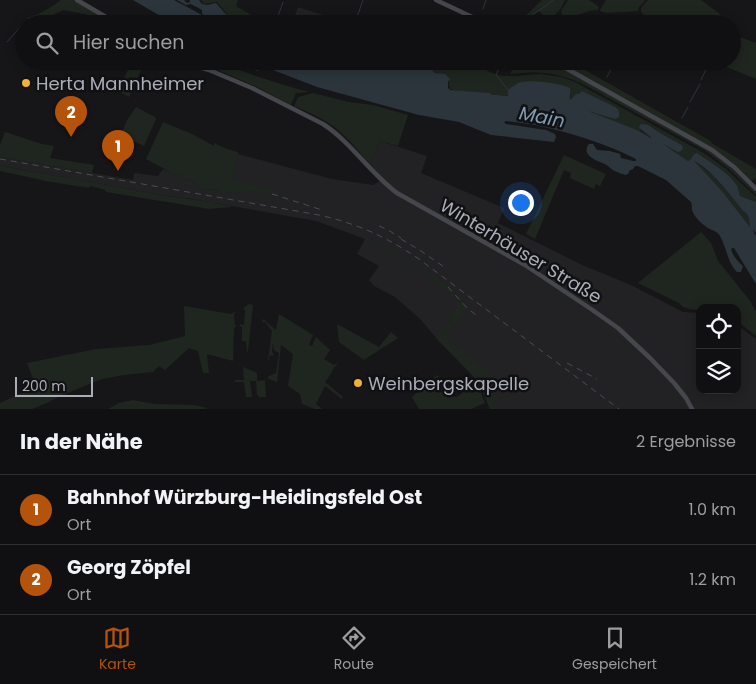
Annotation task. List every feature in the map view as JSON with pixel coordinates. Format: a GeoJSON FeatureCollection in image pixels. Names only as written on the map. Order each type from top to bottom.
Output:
{"type":"FeatureCollection","features":[{"type":"Feature","properties":{"kind":"main road"},"geometry":{"type":"LineString","coordinates":[[77,0],[103,15]]}},
{"type":"Feature","properties":{"kind":"main road"},"geometry":{"type":"LineString","coordinates":[[436,0],[467,15]]}},
{"type":"Feature","properties":{"kind":"main road","name":"Winterhäuser Straße"},"geometry":{"type":"LineString","coordinates":[[209,70],[252,88],[323,124],[345,141],[390,188],[525,265],[591,309],[618,328],[650,358],[674,383],[692,409]]}},
{"type":"Feature","properties":{"kind":"main road"},"geometry":{"type":"LineString","coordinates":[[570,70],[712,150],[734,167],[756,189]]}},
{"type":"Feature","properties":{"kind":"shaded area"},"geometry":{"type":"Polygon","coordinates":[[[61,0],[74,0],[100,15],[63,10],[53,15],[36,15],[61,0]]]}},
{"type":"Feature","properties":{"kind":"shaded area"},"geometry":{"type":"Polygon","coordinates":[[[201,0],[238,0],[236,6],[251,15],[228,15],[217,2],[204,4],[201,0]]]}},
{"type":"Feature","properties":{"kind":"shaded area"},"geometry":{"type":"Polygon","coordinates":[[[542,0],[565,0],[560,10],[554,15],[543,15],[539,11],[533,15],[526,15],[542,0]]]}},
{"type":"Feature","properties":{"kind":"shaded area"},"geometry":{"type":"Polygon","coordinates":[[[568,0],[589,0],[599,7],[598,10],[577,15],[562,15],[561,11],[568,0]]]}},
{"type":"Feature","properties":{"kind":"shaded area"},"geometry":{"type":"Polygon","coordinates":[[[606,0],[645,1],[638,11],[606,13],[600,10],[606,0]]]}},
{"type":"Feature","properties":{"kind":"shaded area"},"geometry":{"type":"Polygon","coordinates":[[[648,0],[701,0],[720,14],[644,15],[641,12],[641,8],[648,0]]]}},
{"type":"Feature","properties":{"kind":"shaded area"},"geometry":{"type":"Polygon","coordinates":[[[298,7],[323,15],[295,15],[298,7]]]}},
{"type":"Feature","properties":{"kind":"shaded area"},"geometry":{"type":"Polygon","coordinates":[[[741,37],[756,43],[756,79],[734,70],[741,70],[741,37]]]}},
{"type":"Feature","properties":{"kind":"shaded area"},"geometry":{"type":"Polygon","coordinates":[[[128,70],[141,70],[129,97],[118,91],[128,70]]]}},
{"type":"Feature","properties":{"kind":"shaded area"},"geometry":{"type":"Polygon","coordinates":[[[218,70],[240,70],[309,92],[296,93],[291,105],[257,87],[218,70]]]}},
{"type":"Feature","properties":{"kind":"shaded area"},"geometry":{"type":"Polygon","coordinates":[[[486,70],[503,76],[540,74],[562,77],[575,82],[704,153],[726,169],[756,197],[756,202],[740,196],[737,185],[729,176],[697,153],[688,161],[663,144],[682,145],[648,125],[640,130],[651,138],[637,130],[593,114],[594,112],[615,119],[579,94],[576,94],[570,100],[570,88],[551,83],[518,83],[508,92],[508,96],[459,91],[450,89],[449,80],[446,76],[433,71],[486,70]]]}},
{"type":"Feature","properties":{"kind":"shaded area"},"geometry":{"type":"Polygon","coordinates":[[[512,70],[567,70],[699,144],[722,159],[756,192],[756,195],[728,168],[706,151],[585,85],[557,75],[510,74],[512,70]]]}},
{"type":"Feature","properties":{"kind":"shaded area"},"geometry":{"type":"Polygon","coordinates":[[[571,70],[585,70],[709,140],[756,169],[756,179],[751,181],[730,161],[571,70]]]}},
{"type":"Feature","properties":{"kind":"shaded area"},"geometry":{"type":"Polygon","coordinates":[[[313,93],[349,102],[373,105],[408,115],[398,146],[380,141],[370,164],[337,129],[316,116],[294,106],[298,97],[313,93]]]}},
{"type":"Feature","properties":{"kind":"shaded area"},"geometry":{"type":"Polygon","coordinates":[[[136,107],[156,119],[144,146],[127,138],[128,135],[122,132],[127,120],[136,107]]]}},
{"type":"Feature","properties":{"kind":"shaded area"},"geometry":{"type":"Polygon","coordinates":[[[163,122],[214,146],[214,143],[238,152],[232,179],[280,192],[278,196],[252,191],[222,193],[221,191],[199,188],[192,180],[172,173],[146,159],[163,122]]]}},
{"type":"Feature","properties":{"kind":"shaded area"},"geometry":{"type":"Polygon","coordinates":[[[5,132],[54,146],[50,158],[94,165],[92,173],[0,157],[0,145],[5,132]]]}},
{"type":"Feature","properties":{"kind":"shaded area"},"geometry":{"type":"Polygon","coordinates":[[[380,141],[427,156],[421,173],[504,208],[498,223],[582,265],[631,285],[683,312],[696,313],[696,394],[741,394],[741,328],[756,339],[756,409],[490,409],[480,385],[473,376],[420,319],[395,297],[374,286],[369,280],[379,266],[357,254],[365,239],[316,221],[0,165],[0,157],[133,180],[134,173],[158,176],[163,169],[192,180],[200,188],[221,191],[234,153],[332,179],[373,185],[380,181],[380,176],[370,164],[380,141]]]}},
{"type":"Feature","properties":{"kind":"shaded area"},"geometry":{"type":"Polygon","coordinates":[[[564,155],[606,174],[600,186],[596,184],[594,189],[570,178],[571,173],[564,170],[535,239],[526,234],[564,155]]]}},
{"type":"Feature","properties":{"kind":"shaded area"},"geometry":{"type":"Polygon","coordinates":[[[693,161],[713,176],[747,214],[750,227],[722,191],[693,161]]]}},
{"type":"Feature","properties":{"kind":"shaded area"},"geometry":{"type":"Polygon","coordinates":[[[0,165],[231,207],[209,209],[106,192],[105,190],[90,186],[89,188],[46,181],[0,171],[0,165]]]}},
{"type":"Feature","properties":{"kind":"shaded area"},"geometry":{"type":"Polygon","coordinates":[[[701,232],[711,243],[718,261],[756,311],[756,336],[741,324],[741,304],[696,304],[696,310],[688,309],[638,283],[701,232]]]}},
{"type":"Feature","properties":{"kind":"shaded area"},"geometry":{"type":"Polygon","coordinates":[[[369,238],[447,285],[468,308],[446,335],[446,338],[493,376],[484,387],[492,390],[491,392],[499,398],[495,403],[500,409],[490,409],[480,385],[437,339],[452,320],[449,318],[460,303],[422,271],[368,240],[369,238]]]}},
{"type":"Feature","properties":{"kind":"shaded area"},"geometry":{"type":"Polygon","coordinates":[[[249,304],[253,305],[247,352],[246,341],[242,341],[242,327],[240,324],[244,325],[245,310],[243,308],[249,304]]]}},
{"type":"Feature","properties":{"kind":"shaded area"},"geometry":{"type":"Polygon","coordinates":[[[184,306],[231,314],[236,311],[234,316],[235,325],[237,326],[234,328],[233,361],[207,354],[209,373],[203,373],[198,351],[189,348],[165,370],[159,366],[153,372],[102,379],[32,409],[0,409],[0,403],[36,386],[27,363],[96,349],[149,345],[185,336],[184,306]]]}},
{"type":"Feature","properties":{"kind":"shaded area"},"geometry":{"type":"Polygon","coordinates":[[[279,314],[313,335],[309,345],[312,346],[316,337],[330,350],[324,359],[334,365],[338,362],[325,382],[343,397],[342,399],[325,386],[316,404],[322,409],[315,409],[302,404],[300,394],[288,386],[293,354],[281,345],[277,382],[267,378],[276,373],[279,353],[274,350],[273,342],[272,352],[274,355],[270,355],[268,360],[272,331],[265,322],[262,322],[263,319],[276,330],[279,314]]]}},
{"type":"Feature","properties":{"kind":"shaded area"},"geometry":{"type":"Polygon","coordinates":[[[337,324],[379,347],[391,332],[398,338],[364,360],[339,342],[337,324]]]}},
{"type":"Feature","properties":{"kind":"shaded area"},"geometry":{"type":"Polygon","coordinates":[[[243,367],[257,373],[257,381],[265,380],[266,397],[259,397],[256,381],[250,381],[252,397],[246,397],[244,382],[235,382],[235,380],[244,380],[243,367]]]}},
{"type":"Feature","properties":{"kind":"shaded area"},"geometry":{"type":"Polygon","coordinates":[[[437,375],[444,382],[453,397],[457,397],[475,383],[485,403],[471,409],[419,409],[412,397],[437,375]]]}},
{"type":"Feature","properties":{"kind":"shaded area"},"geometry":{"type":"Polygon","coordinates":[[[133,400],[154,404],[194,405],[208,408],[108,409],[119,403],[133,400]]]}},
{"type":"Feature","properties":{"kind":"water"},"geometry":{"type":"Polygon","coordinates":[[[133,0],[174,0],[202,15],[159,15],[133,0]]]}},
{"type":"Feature","properties":{"kind":"water"},"geometry":{"type":"Polygon","coordinates":[[[177,0],[184,0],[187,3],[190,0],[199,0],[202,4],[207,5],[216,3],[227,15],[204,15],[202,14],[202,10],[191,4],[186,5],[177,0]]]}},
{"type":"Feature","properties":{"kind":"water","name":"Main"},"geometry":{"type":"Polygon","coordinates":[[[273,70],[432,70],[435,73],[445,74],[450,79],[448,88],[450,90],[508,96],[508,90],[515,85],[529,81],[552,83],[570,88],[570,100],[582,91],[617,108],[619,117],[615,119],[588,111],[637,130],[651,138],[639,128],[642,124],[648,125],[682,145],[683,148],[678,152],[663,144],[688,161],[697,153],[733,180],[737,185],[740,196],[756,202],[756,233],[753,231],[756,236],[756,284],[734,248],[731,249],[733,254],[743,266],[741,272],[737,272],[731,264],[719,234],[699,220],[693,213],[691,202],[666,180],[638,166],[635,166],[626,175],[619,173],[591,157],[587,151],[589,144],[593,144],[597,150],[610,151],[620,154],[621,158],[636,161],[636,159],[615,149],[559,131],[506,121],[504,122],[506,124],[546,130],[555,134],[556,137],[554,142],[491,135],[459,122],[419,115],[317,87],[273,70]],[[694,161],[722,191],[750,227],[747,214],[707,170],[694,161]]]}},
{"type":"Feature","properties":{"kind":"waterway"},"geometry":{"type":"LineString","coordinates":[[358,15],[363,0]]}},
{"type":"Feature","properties":{"kind":"waterway"},"geometry":{"type":"LineString","coordinates":[[483,9],[486,0]]}},
{"type":"Feature","properties":{"kind":"waterway"},"geometry":{"type":"LineString","coordinates":[[532,15],[553,0]]}},
{"type":"Feature","properties":{"kind":"waterway"},"geometry":{"type":"LineString","coordinates":[[278,15],[283,2]]}},
{"type":"Feature","properties":{"kind":"waterway"},"geometry":{"type":"LineString","coordinates":[[7,42],[15,33]]}},
{"type":"Feature","properties":{"kind":"waterway"},"geometry":{"type":"LineString","coordinates":[[498,70],[496,75],[508,90]]}},
{"type":"Feature","properties":{"kind":"waterway"},"geometry":{"type":"LineString","coordinates":[[607,77],[610,70]]}},
{"type":"Feature","properties":{"kind":"waterway"},"geometry":{"type":"LineString","coordinates":[[701,80],[706,70]]}},
{"type":"Feature","properties":{"kind":"waterway"},"geometry":{"type":"LineString","coordinates":[[690,102],[700,84]]}},
{"type":"Feature","properties":{"kind":"waterway"},"geometry":{"type":"LineString","coordinates":[[682,118],[688,107]]}},
{"type":"Feature","properties":{"kind":"railway"},"geometry":{"type":"LineString","coordinates":[[0,159],[319,215],[359,227],[383,237],[419,259],[619,409]]}},
{"type":"Feature","properties":{"kind":"railway"},"geometry":{"type":"LineString","coordinates":[[272,194],[322,210]]}},
{"type":"Feature","properties":{"kind":"railway"},"geometry":{"type":"LineString","coordinates":[[379,226],[401,238]]}},
{"type":"Feature","properties":{"kind":"railway"},"geometry":{"type":"LineString","coordinates":[[401,239],[447,269]]}},
{"type":"Feature","properties":{"kind":"railway"},"geometry":{"type":"LineString","coordinates":[[448,287],[468,309],[479,317]]}},
{"type":"Feature","properties":{"kind":"railway"},"geometry":{"type":"LineString","coordinates":[[567,363],[597,379]]}},
{"type":"Feature","properties":{"kind":"place","name":"Herta Mannheimer"},"geometry":{"type":"Point","coordinates":[26,83]}},
{"type":"Feature","properties":{"kind":"place","name":"Georg Zöpfel"},"geometry":{"type":"Point","coordinates":[71,137]}},
{"type":"Feature","properties":{"kind":"place","name":"Bahnhof Würzburg-Heidingsfeld Ost"},"geometry":{"type":"Point","coordinates":[118,171]}},
{"type":"Feature","properties":{"kind":"place","name":"Weinbergskapelle"},"geometry":{"type":"Point","coordinates":[358,383]}}]}
